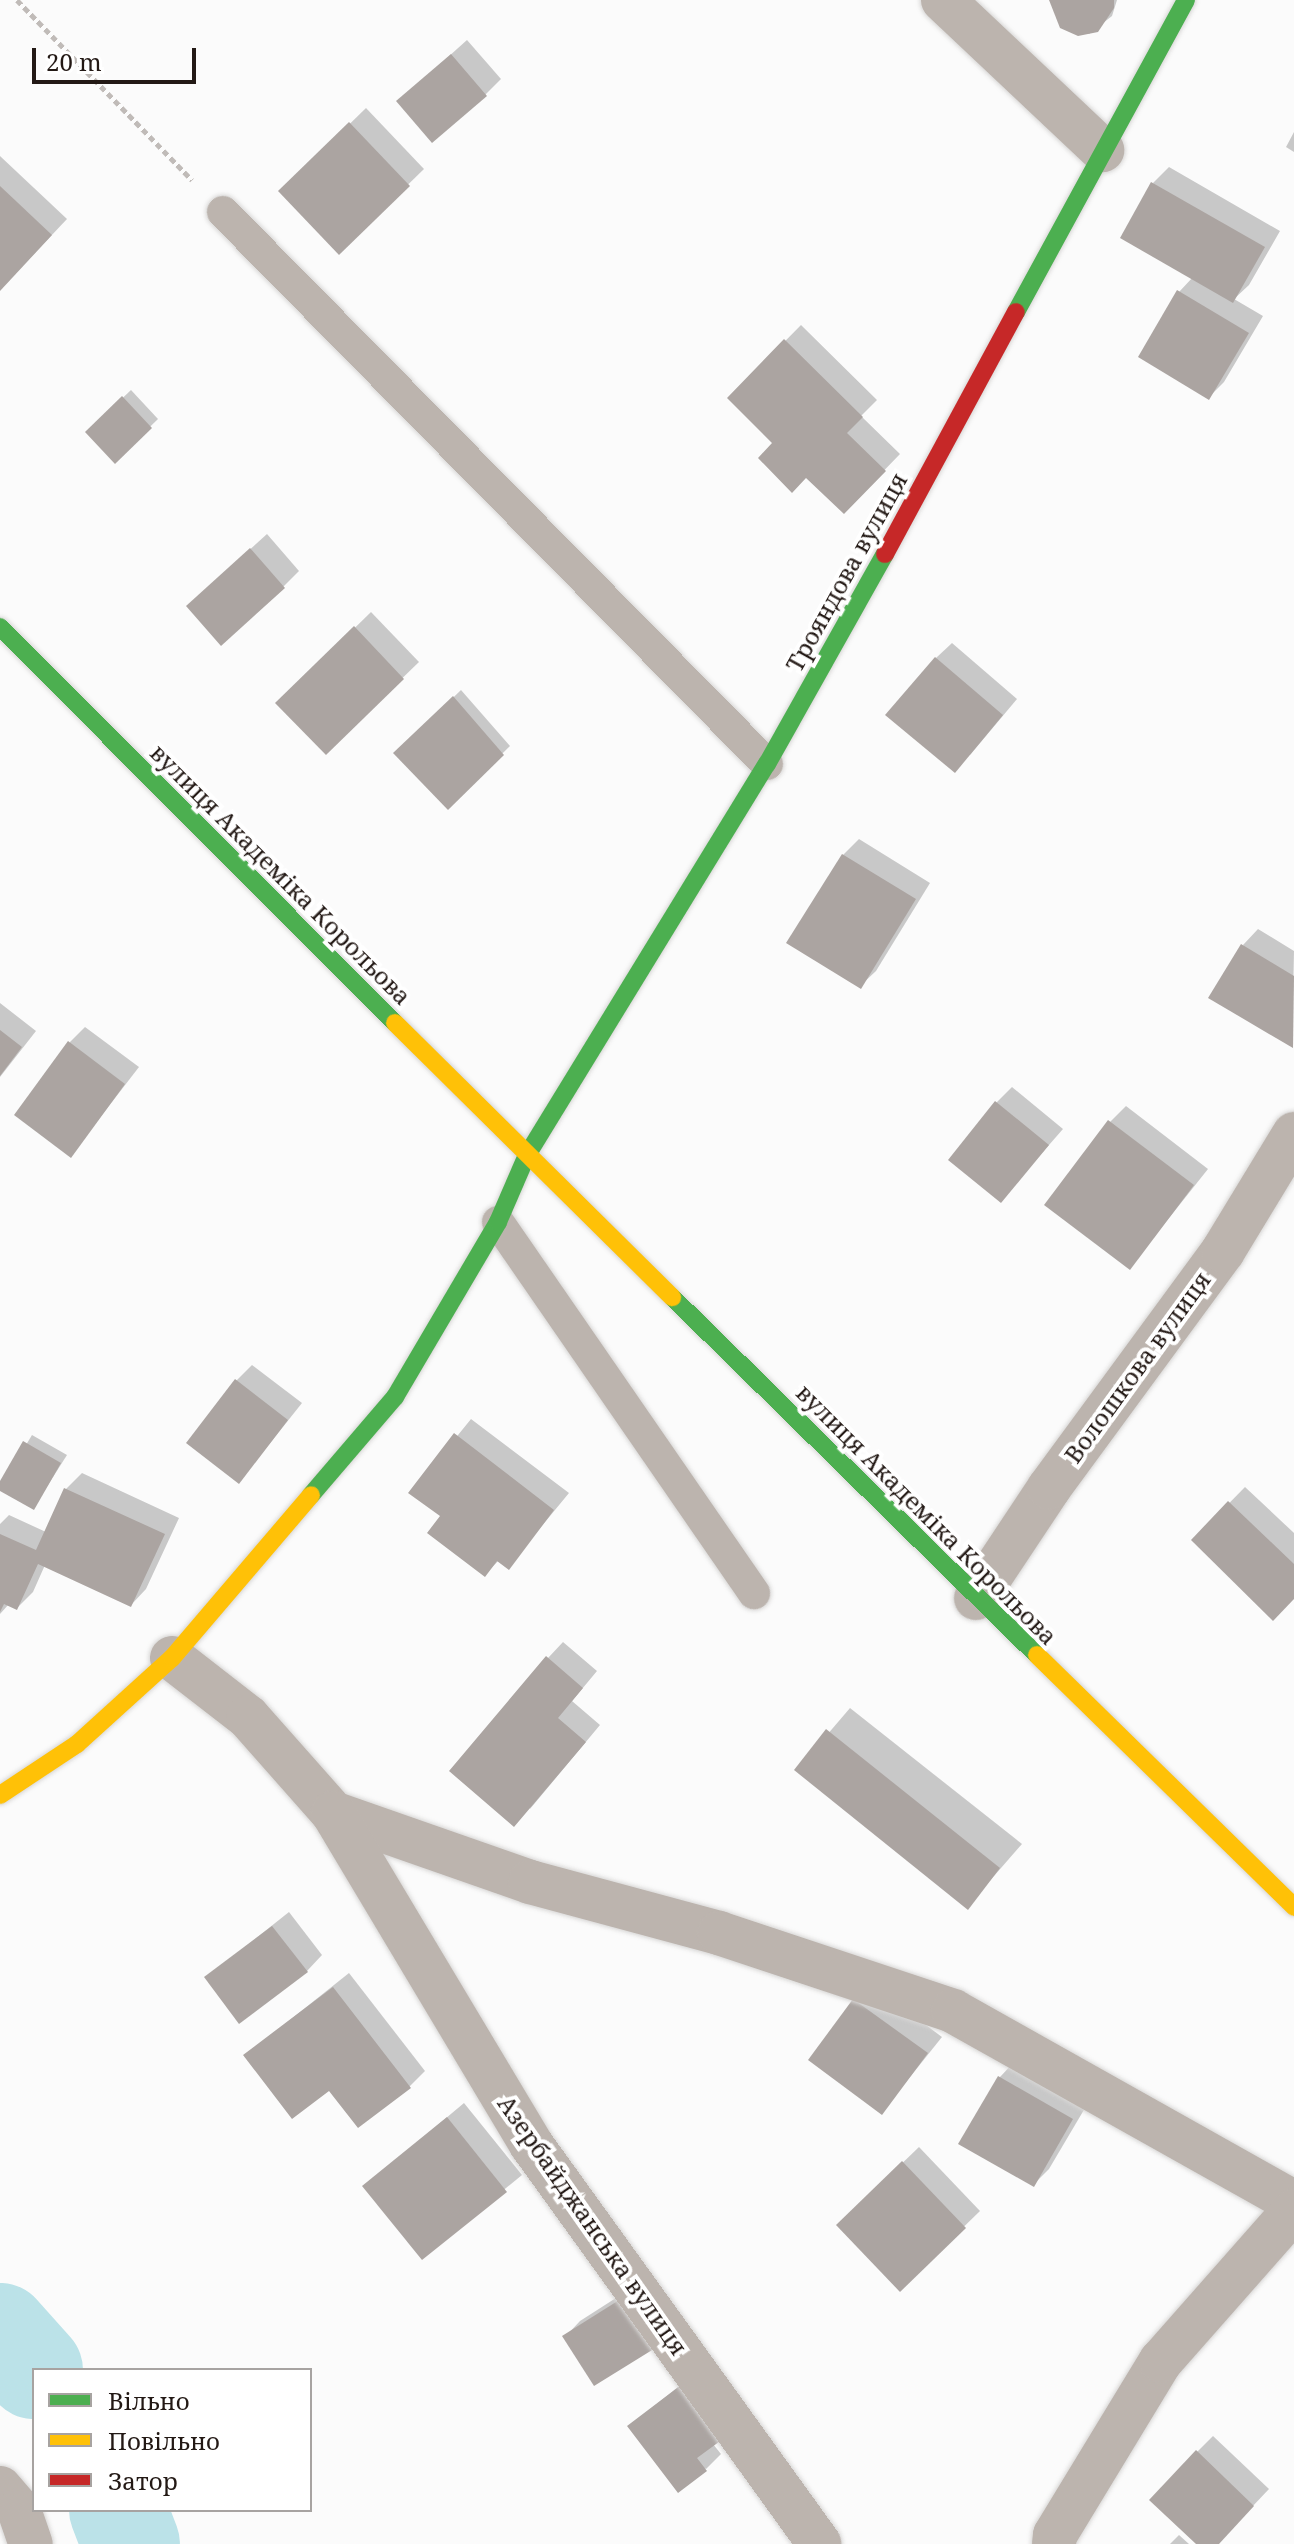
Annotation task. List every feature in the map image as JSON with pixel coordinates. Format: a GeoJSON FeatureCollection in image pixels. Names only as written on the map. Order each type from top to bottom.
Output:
{"type":"FeatureCollection","features":[{"type":"Feature","properties":{"kind":"street"},"geometry":{"type":"LineString","coordinates":[[943,0],[1102,150]]}},
{"type":"Feature","properties":{"kind":"street","name":"Трояндова вулиця"},"geometry":{"type":"LineString","coordinates":[[527,1155],[767,764],[1186,0]]}},
{"type":"Feature","properties":{"kind":"street","name":"вулиця Академіка Корольова"},"geometry":{"type":"LineString","coordinates":[[0,627],[527,1155],[1294,1907]]}},
{"type":"Feature","properties":{"kind":"street","name":"Волошкова вулиця"},"geometry":{"type":"LineString","coordinates":[[976,1598],[1049,1488],[1223,1251],[1294,1134]]}},
{"type":"Feature","properties":{"kind":"street"},"geometry":{"type":"LineString","coordinates":[[0,1795],[77,1744],[172,1658],[395,1397],[498,1222],[527,1155]]}},
{"type":"Feature","properties":{"kind":"street","name":"Азербайджанська вулиця"},"geometry":{"type":"LineString","coordinates":[[172,1658],[248,1717],[333,1813],[531,2144],[820,2544]]}},
{"type":"Feature","properties":{"kind":"street"},"geometry":{"type":"LineString","coordinates":[[333,1813],[530,1882],[719,1933],[953,2011],[1294,2202]]}},
{"type":"Feature","properties":{"kind":"street"},"geometry":{"type":"LineString","coordinates":[[1054,2544],[1055,2535],[1161,2361],[1294,2210]]}},
{"type":"Feature","properties":{"kind":"street"},"geometry":{"type":"LineString","coordinates":[[0,2488],[19,2510],[31,2544]]}},
{"type":"Feature","properties":{"kind":"lane"},"geometry":{"type":"LineString","coordinates":[[223,212],[767,764]]}},
{"type":"Feature","properties":{"kind":"lane"},"geometry":{"type":"LineString","coordinates":[[498,1222],[754,1593]]}},
{"type":"Feature","properties":{"kind":"path"},"geometry":{"type":"LineString","coordinates":[[17,0],[223,212]]}},
{"type":"Feature","properties":{"kind":"building"},"geometry":{"type":"Polygon","coordinates":[[[1049,0],[1114,0],[1114,8],[1098,32],[1078,36],[1060,28],[1049,0]]]}},
{"type":"Feature","properties":{"kind":"building"},"geometry":{"type":"Polygon","coordinates":[[[451,54],[487,96],[432,143],[396,101],[451,54]]]}},
{"type":"Feature","properties":{"kind":"building"},"geometry":{"type":"Polygon","coordinates":[[[349,122],[410,186],[339,255],[278,191],[349,122]]]}},
{"type":"Feature","properties":{"kind":"building"},"geometry":{"type":"Polygon","coordinates":[[[1151,182],[1265,247],[1233,303],[1120,238],[1151,182]]]}},
{"type":"Feature","properties":{"kind":"building"},"geometry":{"type":"Polygon","coordinates":[[[0,186],[52,235],[0,291],[0,186]]]}},
{"type":"Feature","properties":{"kind":"building"},"geometry":{"type":"Polygon","coordinates":[[[1177,290],[1249,333],[1209,400],[1138,357],[1177,290]]]}},
{"type":"Feature","properties":{"kind":"building"},"geometry":{"type":"Polygon","coordinates":[[[784,339],[863,417],[847,433],[886,471],[844,514],[806,478],[792,493],[758,458],[772,443],[727,398],[784,339]]]}},
{"type":"Feature","properties":{"kind":"building"},"geometry":{"type":"Polygon","coordinates":[[[122,396],[152,428],[115,464],[85,432],[122,396]]]}},
{"type":"Feature","properties":{"kind":"building"},"geometry":{"type":"Polygon","coordinates":[[[250,548],[285,588],[221,646],[186,606],[250,548]]]}},
{"type":"Feature","properties":{"kind":"building"},"geometry":{"type":"Polygon","coordinates":[[[354,626],[404,679],[326,755],[275,703],[354,626]]]}},
{"type":"Feature","properties":{"kind":"building"},"geometry":{"type":"Polygon","coordinates":[[[935,657],[1003,715],[955,773],[885,715],[935,657]]]}},
{"type":"Feature","properties":{"kind":"building"},"geometry":{"type":"Polygon","coordinates":[[[453,696],[504,755],[448,810],[393,753],[453,696]]]}},
{"type":"Feature","properties":{"kind":"building"},"geometry":{"type":"Polygon","coordinates":[[[842,854],[916,899],[861,989],[786,943],[842,854]]]}},
{"type":"Feature","properties":{"kind":"building"},"geometry":{"type":"Polygon","coordinates":[[[1241,944],[1294,976],[1293,1048],[1208,998],[1241,944]]]}},
{"type":"Feature","properties":{"kind":"building"},"geometry":{"type":"Polygon","coordinates":[[[0,1030],[22,1047],[0,1076],[0,1030]]]}},
{"type":"Feature","properties":{"kind":"building"},"geometry":{"type":"Polygon","coordinates":[[[68,1041],[125,1084],[71,1158],[14,1115],[68,1041]]]}},
{"type":"Feature","properties":{"kind":"building"},"geometry":{"type":"Polygon","coordinates":[[[995,1101],[1049,1145],[1001,1203],[948,1160],[995,1101]]]}},
{"type":"Feature","properties":{"kind":"building"},"geometry":{"type":"Polygon","coordinates":[[[1108,1120],[1194,1185],[1130,1270],[1044,1205],[1108,1120]]]}},
{"type":"Feature","properties":{"kind":"building"},"geometry":{"type":"Polygon","coordinates":[[[235,1379],[288,1420],[239,1484],[186,1443],[235,1379]]]}},
{"type":"Feature","properties":{"kind":"building"},"geometry":{"type":"Polygon","coordinates":[[[454,1433],[554,1510],[509,1570],[497,1561],[485,1577],[427,1533],[440,1516],[408,1493],[454,1433]]]}},
{"type":"Feature","properties":{"kind":"building"},"geometry":{"type":"Polygon","coordinates":[[[23,1441],[61,1463],[34,1510],[0,1491],[0,1481],[23,1441]]]}},
{"type":"Feature","properties":{"kind":"building"},"geometry":{"type":"Polygon","coordinates":[[[64,1488],[165,1534],[131,1607],[38,1564],[17,1610],[4,1604],[0,1612],[0,1534],[36,1550],[64,1488]]]}},
{"type":"Feature","properties":{"kind":"building"},"geometry":{"type":"Polygon","coordinates":[[[1228,1501],[1294,1564],[1294,1599],[1273,1621],[1191,1540],[1228,1501]]]}},
{"type":"Feature","properties":{"kind":"building"},"geometry":{"type":"Polygon","coordinates":[[[546,1656],[583,1688],[558,1718],[586,1742],[514,1827],[449,1771],[546,1656]]]}},
{"type":"Feature","properties":{"kind":"building"},"geometry":{"type":"Polygon","coordinates":[[[826,1729],[1000,1868],[968,1910],[794,1770],[826,1729]]]}},
{"type":"Feature","properties":{"kind":"building"},"geometry":{"type":"Polygon","coordinates":[[[272,1926],[308,1972],[239,2024],[204,1977],[272,1926]]]}},
{"type":"Feature","properties":{"kind":"building"},"geometry":{"type":"Polygon","coordinates":[[[333,1987],[411,2088],[358,2128],[329,2091],[292,2119],[243,2055],[333,1987]]]}},
{"type":"Feature","properties":{"kind":"building"},"geometry":{"type":"Polygon","coordinates":[[[853,1999],[928,2053],[882,2115],[808,2060],[853,1999]]]}},
{"type":"Feature","properties":{"kind":"building"},"geometry":{"type":"Polygon","coordinates":[[[998,2076],[1073,2119],[1034,2187],[958,2144],[998,2076]]]}},
{"type":"Feature","properties":{"kind":"building"},"geometry":{"type":"Polygon","coordinates":[[[447,2117],[507,2192],[422,2260],[362,2186],[447,2117]]]}},
{"type":"Feature","properties":{"kind":"building"},"geometry":{"type":"Polygon","coordinates":[[[902,2161],[966,2228],[900,2292],[836,2225],[902,2161]]]}},
{"type":"Feature","properties":{"kind":"building"},"geometry":{"type":"Polygon","coordinates":[[[624,2297],[657,2347],[594,2386],[562,2336],[624,2297]]]}},
{"type":"Feature","properties":{"kind":"building"},"geometry":{"type":"Polygon","coordinates":[[[685,2382],[727,2436],[697,2458],[707,2471],[678,2493],[627,2426],[685,2382]]]}},
{"type":"Feature","properties":{"kind":"building"},"geometry":{"type":"Polygon","coordinates":[[[1196,2450],[1254,2506],[1219,2544],[1196,2544],[1149,2500],[1196,2450]]]}},
{"type":"Feature","properties":{"kind":"waterway"},"geometry":{"type":"LineString","coordinates":[[0,2332],[32,2368]]}},
{"type":"Feature","properties":{"kind":"waterway"},"geometry":{"type":"LineString","coordinates":[[119,2512],[131,2544]]}},
{"type":"Feature","properties":{"kind":"traffic: fast"},"geometry":{"type":"LineString","coordinates":[[1016,312],[1186,0]]}},
{"type":"Feature","properties":{"kind":"traffic: fast"},"geometry":{"type":"LineString","coordinates":[[311,1495],[395,1397],[498,1222],[527,1155],[767,764],[885,554]]}},
{"type":"Feature","properties":{"kind":"traffic: fast"},"geometry":{"type":"LineString","coordinates":[[0,627],[395,1023]]}},
{"type":"Feature","properties":{"kind":"traffic: fast"},"geometry":{"type":"LineString","coordinates":[[672,1297],[1037,1655]]}},
{"type":"Feature","properties":{"kind":"traffic: slow"},"geometry":{"type":"LineString","coordinates":[[395,1023],[672,1297]]}},
{"type":"Feature","properties":{"kind":"traffic: slow"},"geometry":{"type":"LineString","coordinates":[[0,1795],[77,1744],[172,1658],[311,1495]]}},
{"type":"Feature","properties":{"kind":"traffic: slow"},"geometry":{"type":"LineString","coordinates":[[1037,1655],[1294,1907]]}},
{"type":"Feature","properties":{"kind":"traffic: jam"},"geometry":{"type":"LineString","coordinates":[[885,554],[1016,312]]}}]}
